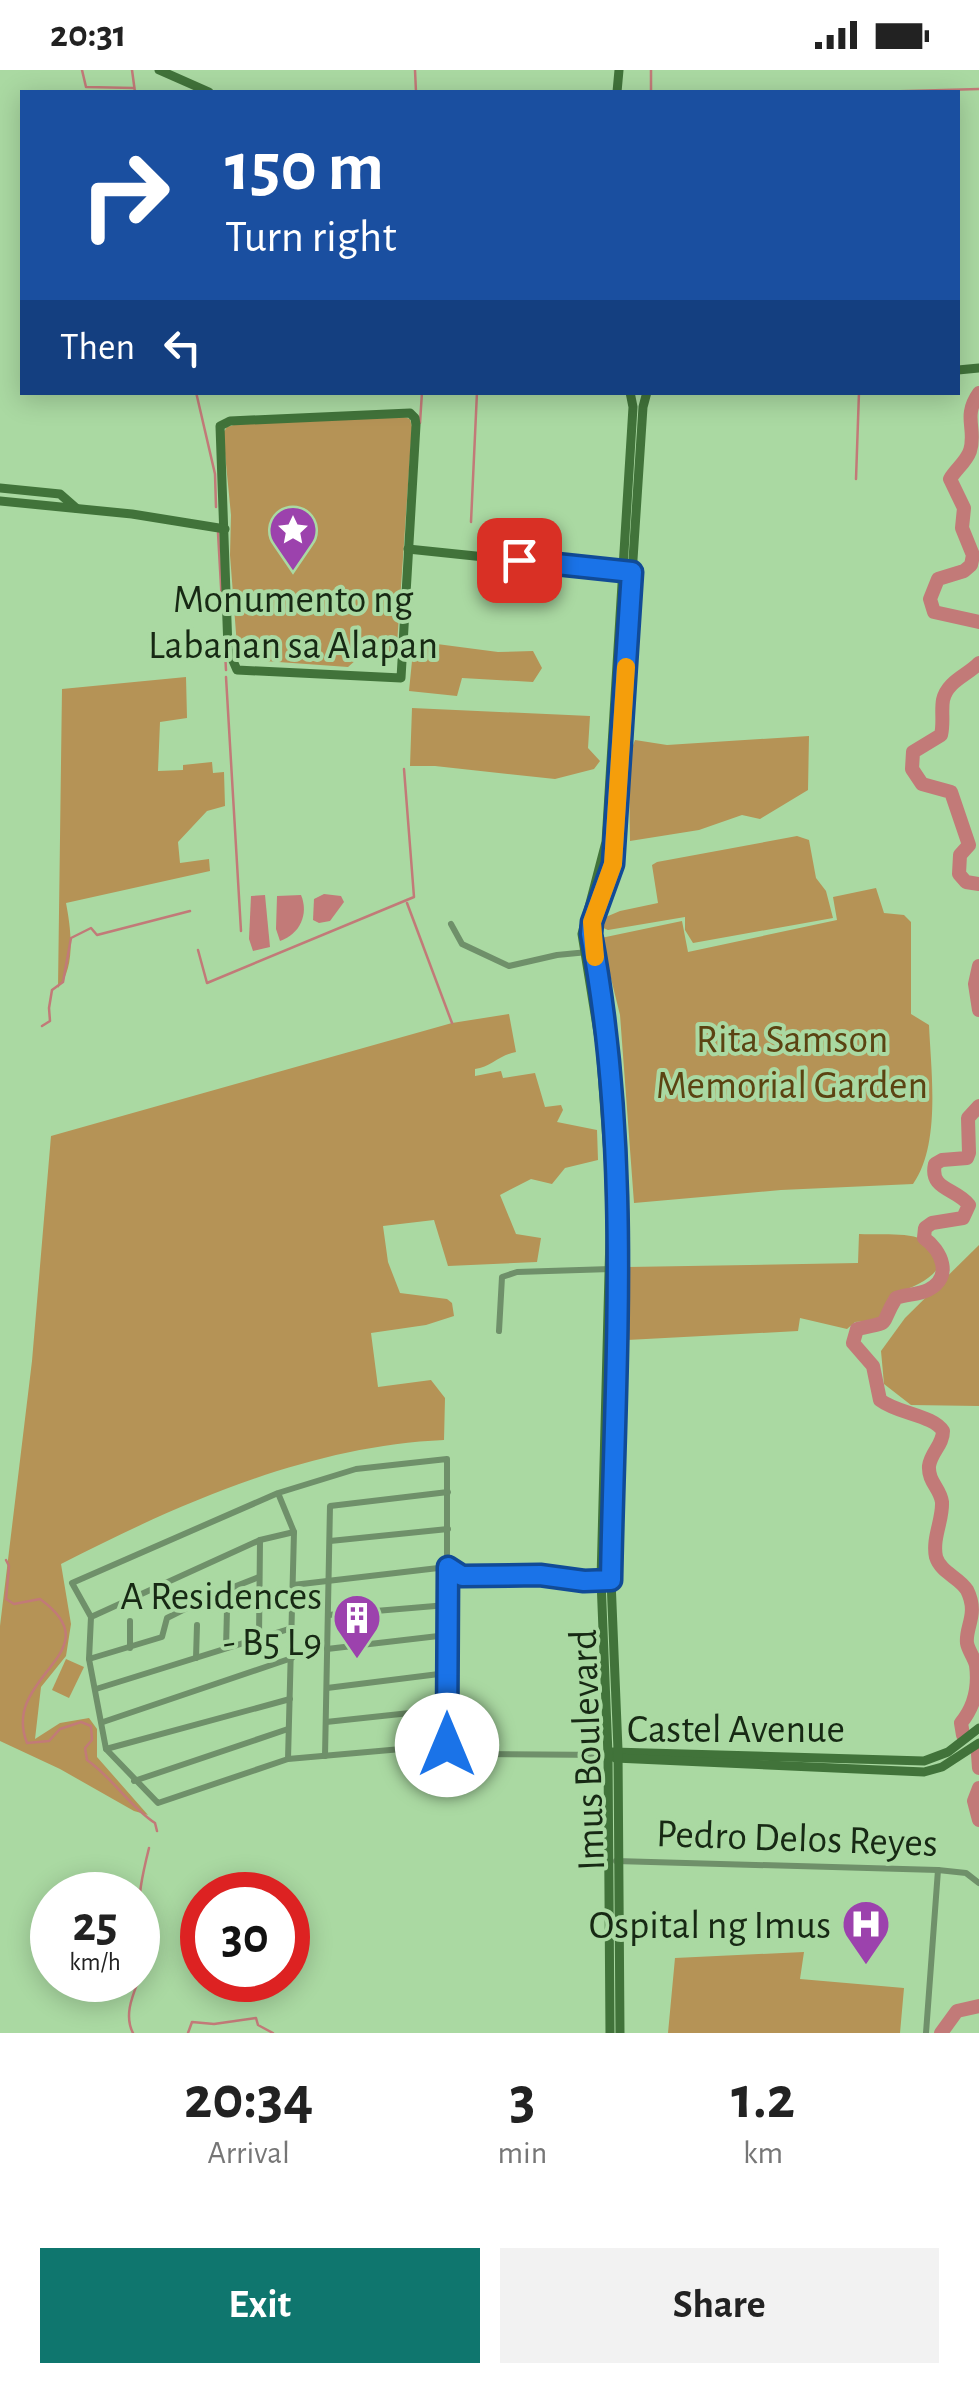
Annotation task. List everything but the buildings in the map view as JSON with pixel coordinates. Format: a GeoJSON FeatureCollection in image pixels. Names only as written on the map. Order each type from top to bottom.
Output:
{"type":"FeatureCollection","features":[{"type":"Feature","properties":{"kind":"main road"},"geometry":{"type":"LineString","coordinates":[[159,70],[204,90]]}},
{"type":"Feature","properties":{"kind":"main road","name":"Imus Boulevard"},"geometry":{"type":"LineString","coordinates":[[628,572],[631,395]]}},
{"type":"Feature","properties":{"kind":"main road","name":"Imus Boulevard"},"geometry":{"type":"LineString","coordinates":[[610,2033],[615,1755],[606,1580],[614,1269],[605,1045],[583,922],[606,842],[618,629],[628,572],[646,395]]}},
{"type":"Feature","properties":{"kind":"main road"},"geometry":{"type":"LineString","coordinates":[[410,414],[416,418],[408,550],[400,679],[243,673],[232,665],[228,649],[220,428],[223,422],[410,414]]}},
{"type":"Feature","properties":{"kind":"main road"},"geometry":{"type":"LineString","coordinates":[[0,488],[60,494],[78,510]]}},
{"type":"Feature","properties":{"kind":"main road"},"geometry":{"type":"LineString","coordinates":[[0,501],[132,514],[225,529]]}},
{"type":"Feature","properties":{"kind":"main road"},"geometry":{"type":"LineString","coordinates":[[408,550],[628,572]]}},
{"type":"Feature","properties":{"kind":"main road","name":"Castel Avenue"},"geometry":{"type":"LineString","coordinates":[[615,1755],[928,1761],[964,1742],[979,1728]]}},
{"type":"Feature","properties":{"kind":"main road","name":"Castel Avenue"},"geometry":{"type":"LineString","coordinates":[[615,1755],[924,1772],[942,1767],[979,1743]]}},
{"type":"Feature","properties":{"kind":"main road","name":"Imus Boulevard"},"geometry":{"type":"LineString","coordinates":[[615,1861],[620,2033]]}},
{"type":"Feature","properties":{"kind":"street"},"geometry":{"type":"LineString","coordinates":[[451,924],[462,944],[509,966],[556,954],[590,952]]}},
{"type":"Feature","properties":{"kind":"street"},"geometry":{"type":"LineString","coordinates":[[499,1331],[502,1277],[516,1272],[614,1269]]}},
{"type":"Feature","properties":{"kind":"street"},"geometry":{"type":"LineString","coordinates":[[447,1459],[447,1745],[288,1759],[158,1803],[106,1750],[89,1659],[91,1617],[72,1583],[278,1494],[356,1469],[447,1459]]}},
{"type":"Feature","properties":{"kind":"street"},"geometry":{"type":"LineString","coordinates":[[325,1756],[330,1506],[448,1492]]}},
{"type":"Feature","properties":{"kind":"street"},"geometry":{"type":"LineString","coordinates":[[278,1494],[294,1532],[288,1759]]}},
{"type":"Feature","properties":{"kind":"street"},"geometry":{"type":"LineString","coordinates":[[330,1541],[448,1528]]}},
{"type":"Feature","properties":{"kind":"street"},"geometry":{"type":"LineString","coordinates":[[91,1617],[260,1540],[294,1532]]}},
{"type":"Feature","properties":{"kind":"street"},"geometry":{"type":"LineString","coordinates":[[258,1638],[260,1540]]}},
{"type":"Feature","properties":{"kind":"street"},"geometry":{"type":"LineString","coordinates":[[293,1584],[448,1567],[462,1576],[540,1575],[606,1580]]}},
{"type":"Feature","properties":{"kind":"street"},"geometry":{"type":"LineString","coordinates":[[89,1659],[162,1637],[167,1618],[259,1577]]}},
{"type":"Feature","properties":{"kind":"street"},"geometry":{"type":"LineString","coordinates":[[328,1616],[447,1605]]}},
{"type":"Feature","properties":{"kind":"street"},"geometry":{"type":"LineString","coordinates":[[226,1648],[227,1610]]}},
{"type":"Feature","properties":{"kind":"street"},"geometry":{"type":"LineString","coordinates":[[130,1621],[130,1648]]}},
{"type":"Feature","properties":{"kind":"street"},"geometry":{"type":"LineString","coordinates":[[196,1658],[197,1625]]}},
{"type":"Feature","properties":{"kind":"street"},"geometry":{"type":"LineString","coordinates":[[96,1689],[292,1628]]}},
{"type":"Feature","properties":{"kind":"street"},"geometry":{"type":"LineString","coordinates":[[328,1649],[447,1635]]}},
{"type":"Feature","properties":{"kind":"street"},"geometry":{"type":"LineString","coordinates":[[103,1722],[292,1658]]}},
{"type":"Feature","properties":{"kind":"street"},"geometry":{"type":"LineString","coordinates":[[326,1688],[447,1673]]}},
{"type":"Feature","properties":{"kind":"street"},"geometry":{"type":"LineString","coordinates":[[106,1750],[290,1699]]}},
{"type":"Feature","properties":{"kind":"street"},"geometry":{"type":"LineString","coordinates":[[326,1722],[447,1709]]}},
{"type":"Feature","properties":{"kind":"street"},"geometry":{"type":"LineString","coordinates":[[134,1780],[288,1729]]}},
{"type":"Feature","properties":{"kind":"street"},"geometry":{"type":"LineString","coordinates":[[477,1754],[615,1755]]}},
{"type":"Feature","properties":{"kind":"street","name":"Pedro Delos Reyes"},"geometry":{"type":"LineString","coordinates":[[615,1861],[938,1870],[966,1874],[979,1884]]}},
{"type":"Feature","properties":{"kind":"street"},"geometry":{"type":"LineString","coordinates":[[926,2033],[938,1870]]}},
{"type":"Feature","properties":{"kind":"green space"},"geometry":{"type":"Polygon","coordinates":[[[410,419],[412,427],[396,659],[356,660],[348,667],[238,659],[223,433],[227,427],[410,419]]]}},
{"type":"Feature","properties":{"kind":"green space"},"geometry":{"type":"Polygon","coordinates":[[[414,641],[498,652],[533,651],[542,668],[533,682],[462,678],[457,696],[409,691],[414,641]]]}},
{"type":"Feature","properties":{"kind":"green space"},"geometry":{"type":"Polygon","coordinates":[[[186,677],[187,718],[160,722],[158,771],[183,770],[183,765],[212,762],[213,773],[224,772],[225,806],[207,811],[178,842],[180,863],[209,859],[210,871],[66,903],[70,959],[58,988],[62,689],[186,677]]]}},
{"type":"Feature","properties":{"kind":"green space"},"geometry":{"type":"Polygon","coordinates":[[[412,708],[590,716],[588,748],[600,761],[594,769],[555,779],[410,766],[412,708]]]}},
{"type":"Feature","properties":{"kind":"green space"},"geometry":{"type":"Polygon","coordinates":[[[809,736],[808,790],[760,819],[742,815],[699,830],[630,841],[629,778],[623,772],[635,740],[667,745],[809,736]]]}},
{"type":"Feature","properties":{"kind":"green space"},"geometry":{"type":"Polygon","coordinates":[[[797,836],[809,840],[816,878],[826,891],[833,918],[693,943],[685,930],[685,917],[608,930],[601,927],[601,919],[620,911],[658,903],[652,865],[657,862],[797,836]]]}},
{"type":"Feature","properties":{"kind":"green space","name":"Rita Samson Memorial Garden"},"geometry":{"type":"Polygon","coordinates":[[[876,888],[884,913],[904,915],[911,922],[911,1014],[929,1025],[931,1129],[922,1168],[913,1184],[634,1203],[620,1015],[601,938],[682,921],[688,952],[837,920],[833,897],[876,888]]]}},
{"type":"Feature","properties":{"kind":"green space"},"geometry":{"type":"Polygon","coordinates":[[[509,1014],[516,1052],[475,1069],[475,1076],[501,1071],[503,1078],[535,1073],[545,1107],[561,1105],[563,1110],[557,1122],[597,1130],[598,1160],[565,1168],[552,1184],[531,1179],[500,1195],[516,1234],[541,1238],[537,1262],[448,1266],[434,1220],[383,1226],[388,1262],[400,1293],[447,1299],[452,1303],[454,1316],[426,1325],[371,1333],[378,1387],[431,1380],[445,1398],[444,1440],[344,1453],[246,1481],[61,1564],[71,1624],[66,1656],[41,1687],[35,1739],[60,1723],[89,1718],[97,1729],[97,1757],[148,1815],[0,1741],[0,1626],[32,1361],[51,1136],[452,1023],[509,1014]]]}},
{"type":"Feature","properties":{"kind":"green space"},"geometry":{"type":"Polygon","coordinates":[[[859,1234],[915,1237],[934,1247],[940,1256],[940,1264],[927,1279],[896,1292],[888,1304],[886,1319],[855,1322],[847,1329],[800,1318],[798,1331],[627,1340],[628,1267],[858,1263],[859,1234]]]}},
{"type":"Feature","properties":{"kind":"green space"},"geometry":{"type":"Polygon","coordinates":[[[979,1245],[979,1406],[911,1405],[884,1384],[881,1351],[905,1318],[979,1245]]]}},
{"type":"Feature","properties":{"kind":"green space"},"geometry":{"type":"Polygon","coordinates":[[[66,1659],[84,1667],[69,1698],[52,1690],[66,1659]]]}},
{"type":"Feature","properties":{"kind":"green space"},"geometry":{"type":"Polygon","coordinates":[[[804,1952],[800,1979],[904,1988],[900,2033],[668,2033],[675,1958],[804,1952]]]}},
{"type":"Feature","properties":{"kind":"shaded area"},"geometry":{"type":"Polygon","coordinates":[[[324,894],[341,896],[344,902],[330,921],[319,923],[313,920],[314,899],[324,894]]]}},
{"type":"Feature","properties":{"kind":"shaded area"},"geometry":{"type":"Polygon","coordinates":[[[265,895],[270,947],[253,951],[249,939],[251,896],[265,895]]]}},
{"type":"Feature","properties":{"kind":"shaded area"},"geometry":{"type":"Polygon","coordinates":[[[301,895],[301,923],[293,934],[280,941],[276,929],[277,896],[301,895]]]}},
{"type":"Feature","properties":{"kind":"waterway"},"geometry":{"type":"LineString","coordinates":[[82,70],[86,87],[134,88]]}},
{"type":"Feature","properties":{"kind":"waterway"},"geometry":{"type":"LineString","coordinates":[[132,70],[135,90]]}},
{"type":"Feature","properties":{"kind":"waterway"},"geometry":{"type":"LineString","coordinates":[[415,70],[416,90]]}},
{"type":"Feature","properties":{"kind":"waterway"},"geometry":{"type":"LineString","coordinates":[[651,70],[651,90]]}},
{"type":"Feature","properties":{"kind":"waterway"},"geometry":{"type":"LineString","coordinates":[[944,90],[979,89]]}},
{"type":"Feature","properties":{"kind":"waterway"},"geometry":{"type":"LineString","coordinates":[[979,393],[971,409],[970,451],[950,479],[964,508],[962,528],[973,555],[971,565],[938,579],[930,599],[934,612],[979,622]]}},
{"type":"Feature","properties":{"kind":"waterway"},"geometry":{"type":"LineString","coordinates":[[197,395],[215,474],[216,507]]}},
{"type":"Feature","properties":{"kind":"waterway"},"geometry":{"type":"LineString","coordinates":[[420,423],[422,395]]}},
{"type":"Feature","properties":{"kind":"waterway"},"geometry":{"type":"LineString","coordinates":[[471,522],[477,395]]}},
{"type":"Feature","properties":{"kind":"waterway"},"geometry":{"type":"LineString","coordinates":[[856,479],[859,395]]}},
{"type":"Feature","properties":{"kind":"waterway"},"geometry":{"type":"LineString","coordinates":[[218,533],[222,604]]}},
{"type":"Feature","properties":{"kind":"waterway"},"geometry":{"type":"LineString","coordinates":[[225,652],[226,670]]}},
{"type":"Feature","properties":{"kind":"waterway"},"geometry":{"type":"LineString","coordinates":[[979,663],[945,693],[941,735],[913,752],[912,769],[922,784],[951,792],[969,845],[960,855],[959,874],[966,882],[979,884]]}},
{"type":"Feature","properties":{"kind":"waterway"},"geometry":{"type":"LineString","coordinates":[[226,677],[241,931]]}},
{"type":"Feature","properties":{"kind":"waterway"},"geometry":{"type":"LineString","coordinates":[[198,950],[207,983],[414,897],[404,769]]}},
{"type":"Feature","properties":{"kind":"waterway"},"geometry":{"type":"LineString","coordinates":[[407,903],[452,1023]]}},
{"type":"Feature","properties":{"kind":"waterway"},"geometry":{"type":"LineString","coordinates":[[42,1026],[50,1021],[52,990],[63,982],[71,938],[91,928],[97,935],[190,911]]}},
{"type":"Feature","properties":{"kind":"waterway"},"geometry":{"type":"LineString","coordinates":[[979,966],[975,984],[979,1010]]}},
{"type":"Feature","properties":{"kind":"waterway"},"geometry":{"type":"LineString","coordinates":[[963,1735],[961,1723],[973,1703],[977,1673],[967,1643],[972,1613],[967,1590],[936,1557],[942,1502],[929,1466],[943,1431],[931,1421],[880,1400],[873,1366],[853,1343],[857,1329],[884,1322],[896,1298],[928,1290],[941,1278],[940,1256],[924,1238],[925,1228],[932,1223],[963,1218],[969,1205],[940,1184],[934,1173],[935,1164],[967,1158],[968,1118],[979,1106]]}},
{"type":"Feature","properties":{"kind":"waterway"},"geometry":{"type":"LineString","coordinates":[[6,1560],[6,1599],[14,1604],[40,1599],[60,1618],[66,1635],[62,1650],[28,1699],[23,1720],[27,1743],[49,1741],[60,1729],[81,1722],[91,1726],[92,1740],[85,1748],[87,1760],[155,1823],[157,1831]]}},
{"type":"Feature","properties":{"kind":"waterway"},"geometry":{"type":"LineString","coordinates":[[978,1754],[979,1768]]}},
{"type":"Feature","properties":{"kind":"waterway"},"geometry":{"type":"LineString","coordinates":[[979,1788],[974,1801],[979,1820]]}},
{"type":"Feature","properties":{"kind":"waterway"},"geometry":{"type":"LineString","coordinates":[[133,2033],[129,2012],[147,1949],[139,1907],[149,1848]]}},
{"type":"Feature","properties":{"kind":"waterway"},"geometry":{"type":"LineString","coordinates":[[941,2033],[957,2011],[979,2006]]}},
{"type":"Feature","properties":{"kind":"waterway"},"geometry":{"type":"LineString","coordinates":[[188,2033],[192,2022],[214,2024],[256,2018],[258,2025],[273,2033]]}},
{"type":"Feature","properties":{"kind":"slow traffic"},"geometry":{"type":"LineString","coordinates":[[595,957],[592,922],[613,864],[626,667]]}},
{"type":"Feature","properties":{"kind":"place","name":"Monumento ng Labanan sa Alapan"},"geometry":{"type":"Point","coordinates":[293,572]}},
{"type":"Feature","properties":{"kind":"place","name":"A Residences - B5 L9"},"geometry":{"type":"Point","coordinates":[357,1660]}},
{"type":"Feature","properties":{"kind":"place","name":"Ospital ng Imus"},"geometry":{"type":"Point","coordinates":[866,1966]}},
{"type":"Feature","properties":{"kind":"route"},"geometry":{"type":"LineString","coordinates":[[447,1745],[448,1567],[462,1576],[550,1575],[584,1581],[611,1580],[620,1234],[610,1044],[591,934],[613,864],[632,572],[519,560]]}}]}
